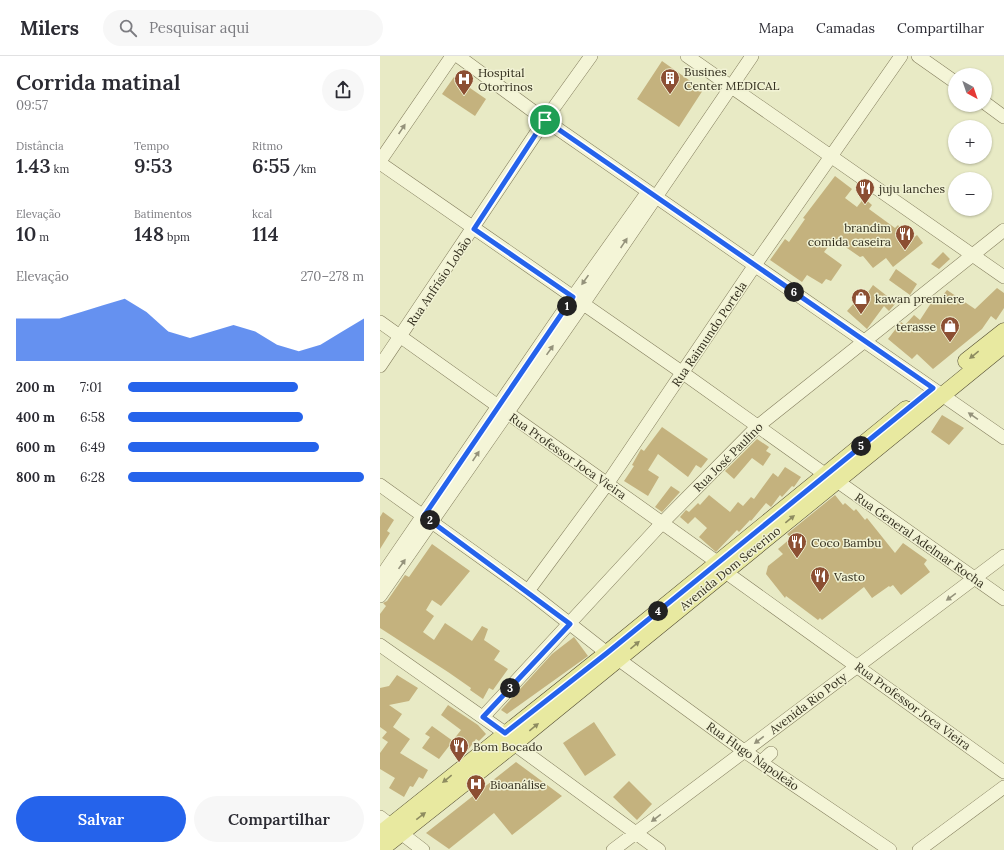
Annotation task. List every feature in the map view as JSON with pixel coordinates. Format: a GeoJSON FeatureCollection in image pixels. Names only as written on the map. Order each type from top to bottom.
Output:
{"type":"FeatureCollection","features":[{"type":"Feature","properties":{"kind":"main road","name":"Avenida Dom Severino"},"geometry":{"type":"LineString","coordinates":[[380,850],[388,827],[510,738],[613,656],[937,391],[1004,331]]}},
{"type":"Feature","properties":{"kind":"main road","name":"Avenida Dom Severino"},"geometry":{"type":"LineString","coordinates":[[937,391],[1004,345]]}},
{"type":"Feature","properties":{"kind":"street"},"geometry":{"type":"LineString","coordinates":[[380,162],[452,56]]}},
{"type":"Feature","properties":{"kind":"street"},"geometry":{"type":"LineString","coordinates":[[458,56],[545,120],[1004,438]]}},
{"type":"Feature","properties":{"kind":"street","name":"Rua Anfrísio Lobão"},"geometry":{"type":"LineString","coordinates":[[380,366],[474,229],[545,120],[591,56]]}},
{"type":"Feature","properties":{"kind":"street"},"geometry":{"type":"LineString","coordinates":[[687,56],[831,158],[1004,277]]}},
{"type":"Feature","properties":{"kind":"street"},"geometry":{"type":"LineString","coordinates":[[728,84],[742,56]]}},
{"type":"Feature","properties":{"kind":"street"},"geometry":{"type":"LineString","coordinates":[[380,596],[428,518],[502,409],[728,84],[752,56]]}},
{"type":"Feature","properties":{"kind":"street","name":"Rua Raimundo Portela"},"geometry":{"type":"LineString","coordinates":[[528,591],[607,484],[755,265],[901,56]]}},
{"type":"Feature","properties":{"kind":"street"},"geometry":{"type":"LineString","coordinates":[[918,56],[948,77]]}},
{"type":"Feature","properties":{"kind":"street"},"geometry":{"type":"LineString","coordinates":[[992,109],[1004,117]]}},
{"type":"Feature","properties":{"kind":"street","name":"Rua General Adelmar Rocha"},"geometry":{"type":"LineString","coordinates":[[380,162],[1004,599]]}},
{"type":"Feature","properties":{"kind":"street","name":"Rua José Paulino"},"geometry":{"type":"LineString","coordinates":[[483,717],[662,523],[758,426],[1004,230]]}},
{"type":"Feature","properties":{"kind":"street","name":"Rua Professor Joca Vieira"},"geometry":{"type":"LineString","coordinates":[[380,322],[662,523],[1004,772]]}},
{"type":"Feature","properties":{"kind":"street","name":"Rua Hugo Napoleão"},"geometry":{"type":"LineString","coordinates":[[380,485],[528,591],[613,656],[744,751],[890,850]]}},
{"type":"Feature","properties":{"kind":"street"},"geometry":{"type":"LineString","coordinates":[[380,578],[428,518]]}},
{"type":"Feature","properties":{"kind":"street","name":"Avenida Rio Poty"},"geometry":{"type":"LineString","coordinates":[[613,850],[857,665],[975,579],[1004,556]]}},
{"type":"Feature","properties":{"kind":"street"},"geometry":{"type":"LineString","coordinates":[[380,645],[483,717],[659,850]]}},
{"type":"Feature","properties":{"kind":"street"},"geometry":{"type":"LineString","coordinates":[[761,762],[771,753]]}},
{"type":"Feature","properties":{"kind":"street"},"geometry":{"type":"LineString","coordinates":[[919,850],[1004,787]]}},
{"type":"Feature","properties":{"kind":"street"},"geometry":{"type":"LineString","coordinates":[[388,827],[423,850]]}},
{"type":"Feature","properties":{"kind":"building","name":"Busines Center MEDICAL"},"geometry":{"type":"Polygon","coordinates":[[[662,61],[703,90],[679,127],[637,99],[662,61]]]}},
{"type":"Feature","properties":{"kind":"building","name":"Hospital Otorrinos"},"geometry":{"type":"Polygon","coordinates":[[[454,77],[486,99],[475,116],[442,94],[454,77]]]}},
{"type":"Feature","properties":{"kind":"building"},"geometry":{"type":"Polygon","coordinates":[[[835,176],[852,189],[845,198],[857,207],[864,198],[872,205],[869,209],[895,228],[898,225],[910,241],[917,235],[923,243],[893,267],[886,258],[873,268],[863,256],[860,257],[834,239],[824,252],[842,265],[831,281],[826,279],[822,284],[807,275],[802,282],[770,260],[785,239],[789,242],[805,219],[803,218],[835,176]]]}},
{"type":"Feature","properties":{"kind":"building"},"geometry":{"type":"Polygon","coordinates":[[[943,252],[950,259],[939,269],[931,264],[943,252]]]}},
{"type":"Feature","properties":{"kind":"building"},"geometry":{"type":"Polygon","coordinates":[[[896,269],[917,284],[910,295],[889,280],[896,269]]]}},
{"type":"Feature","properties":{"kind":"building"},"geometry":{"type":"Polygon","coordinates":[[[873,285],[896,303],[889,311],[884,306],[867,329],[847,311],[855,302],[859,305],[873,285]]]}},
{"type":"Feature","properties":{"kind":"building"},"geometry":{"type":"Polygon","coordinates":[[[997,288],[1004,293],[1004,308],[996,320],[991,316],[982,329],[933,369],[917,354],[912,359],[888,339],[901,322],[905,325],[914,315],[920,320],[935,297],[939,300],[947,290],[975,309],[997,288]]]}},
{"type":"Feature","properties":{"kind":"building"},"geometry":{"type":"Polygon","coordinates":[[[942,415],[964,428],[949,445],[931,432],[942,415]]]}},
{"type":"Feature","properties":{"kind":"building"},"geometry":{"type":"Polygon","coordinates":[[[662,427],[708,459],[701,468],[696,465],[688,477],[658,454],[648,470],[659,477],[648,496],[624,481],[634,466],[632,465],[641,449],[644,451],[662,427]]]}},
{"type":"Feature","properties":{"kind":"building"},"geometry":{"type":"Polygon","coordinates":[[[757,439],[769,447],[766,451],[771,454],[763,466],[752,458],[734,479],[725,471],[757,439]]]}},
{"type":"Feature","properties":{"kind":"building"},"geometry":{"type":"Polygon","coordinates":[[[785,467],[801,477],[794,487],[792,486],[782,497],[780,495],[771,507],[766,503],[751,521],[750,520],[739,532],[737,530],[716,552],[699,537],[707,528],[695,517],[688,524],[680,517],[686,510],[689,512],[698,503],[700,505],[709,495],[730,512],[738,502],[743,506],[751,497],[754,499],[773,473],[778,477],[785,467]]]}},
{"type":"Feature","properties":{"kind":"building"},"geometry":{"type":"Polygon","coordinates":[[[671,486],[680,492],[662,512],[655,507],[671,486]]]}},
{"type":"Feature","properties":{"kind":"building"},"geometry":{"type":"Polygon","coordinates":[[[835,495],[843,505],[845,503],[854,511],[856,509],[865,520],[867,518],[895,553],[903,543],[927,560],[924,564],[930,572],[901,595],[893,585],[890,587],[889,586],[872,598],[864,587],[822,620],[820,618],[818,620],[786,596],[785,598],[766,574],[768,566],[783,554],[778,549],[791,538],[787,534],[835,495]]]}},
{"type":"Feature","properties":{"kind":"building"},"geometry":{"type":"Polygon","coordinates":[[[383,512],[394,520],[387,531],[390,533],[380,549],[380,517],[383,512]]]}},
{"type":"Feature","properties":{"kind":"building"},"geometry":{"type":"Polygon","coordinates":[[[432,544],[470,571],[441,606],[432,600],[426,610],[434,616],[423,632],[434,640],[445,623],[472,641],[482,626],[488,629],[484,640],[500,651],[494,660],[508,669],[493,690],[489,688],[483,699],[470,690],[471,688],[448,672],[380,628],[380,614],[386,606],[383,603],[387,601],[405,575],[409,577],[432,544]]]}},
{"type":"Feature","properties":{"kind":"building"},"geometry":{"type":"Polygon","coordinates":[[[574,637],[588,656],[507,714],[501,710],[552,654],[574,637]]]}},
{"type":"Feature","properties":{"kind":"building"},"geometry":{"type":"Polygon","coordinates":[[[397,675],[418,688],[409,701],[389,705],[402,714],[393,727],[410,739],[400,753],[428,770],[423,779],[419,777],[413,787],[410,786],[404,797],[389,788],[395,778],[380,769],[380,753],[388,742],[382,738],[387,732],[380,727],[380,688],[389,686],[397,675]]]}},
{"type":"Feature","properties":{"kind":"building"},"geometry":{"type":"Polygon","coordinates":[[[448,705],[478,725],[486,734],[479,741],[476,739],[468,750],[454,739],[461,730],[441,715],[448,705]]]}},
{"type":"Feature","properties":{"kind":"building"},"geometry":{"type":"Polygon","coordinates":[[[594,722],[616,755],[585,776],[563,743],[594,722]]]}},
{"type":"Feature","properties":{"kind":"building"},"geometry":{"type":"Polygon","coordinates":[[[432,726],[453,741],[439,759],[422,748],[430,737],[425,734],[432,726]]]}},
{"type":"Feature","properties":{"kind":"building"},"geometry":{"type":"Polygon","coordinates":[[[516,762],[562,796],[512,835],[494,813],[449,849],[426,833],[516,762]]]}},
{"type":"Feature","properties":{"kind":"building"},"geometry":{"type":"Polygon","coordinates":[[[629,781],[652,804],[637,820],[613,797],[629,781]]]}},
{"type":"Feature","properties":{"kind":"place","name":"Busines Center MEDICAL"},"geometry":{"type":"Point","coordinates":[670,95]}},
{"type":"Feature","properties":{"kind":"place","name":"Hospital Otorrinos"},"geometry":{"type":"Point","coordinates":[464,96]}},
{"type":"Feature","properties":{"kind":"place","name":"juju lanches"},"geometry":{"type":"Point","coordinates":[865,205]}},
{"type":"Feature","properties":{"kind":"place","name":"brandim comida caseira"},"geometry":{"type":"Point","coordinates":[905,251]}},
{"type":"Feature","properties":{"kind":"place","name":"kawan premiere"},"geometry":{"type":"Point","coordinates":[861,315]}},
{"type":"Feature","properties":{"kind":"place","name":"terasse"},"geometry":{"type":"Point","coordinates":[950,343]}},
{"type":"Feature","properties":{"kind":"place","name":"Coco Bambu"},"geometry":{"type":"Point","coordinates":[797,559]}},
{"type":"Feature","properties":{"kind":"place","name":"Vasto"},"geometry":{"type":"Point","coordinates":[820,593]}},
{"type":"Feature","properties":{"kind":"place","name":"Bom Bocado"},"geometry":{"type":"Point","coordinates":[459,763]}},
{"type":"Feature","properties":{"kind":"place","name":"Bioanálise"},"geometry":{"type":"Point","coordinates":[476,801]}},
{"type":"Feature","properties":{"kind":"route"},"geometry":{"type":"LineString","coordinates":[[545,120],[933,388],[717,562],[607,653],[505,733],[483,717],[570,624],[528,591],[424,516],[573,297],[474,229],[545,120]]}}]}
